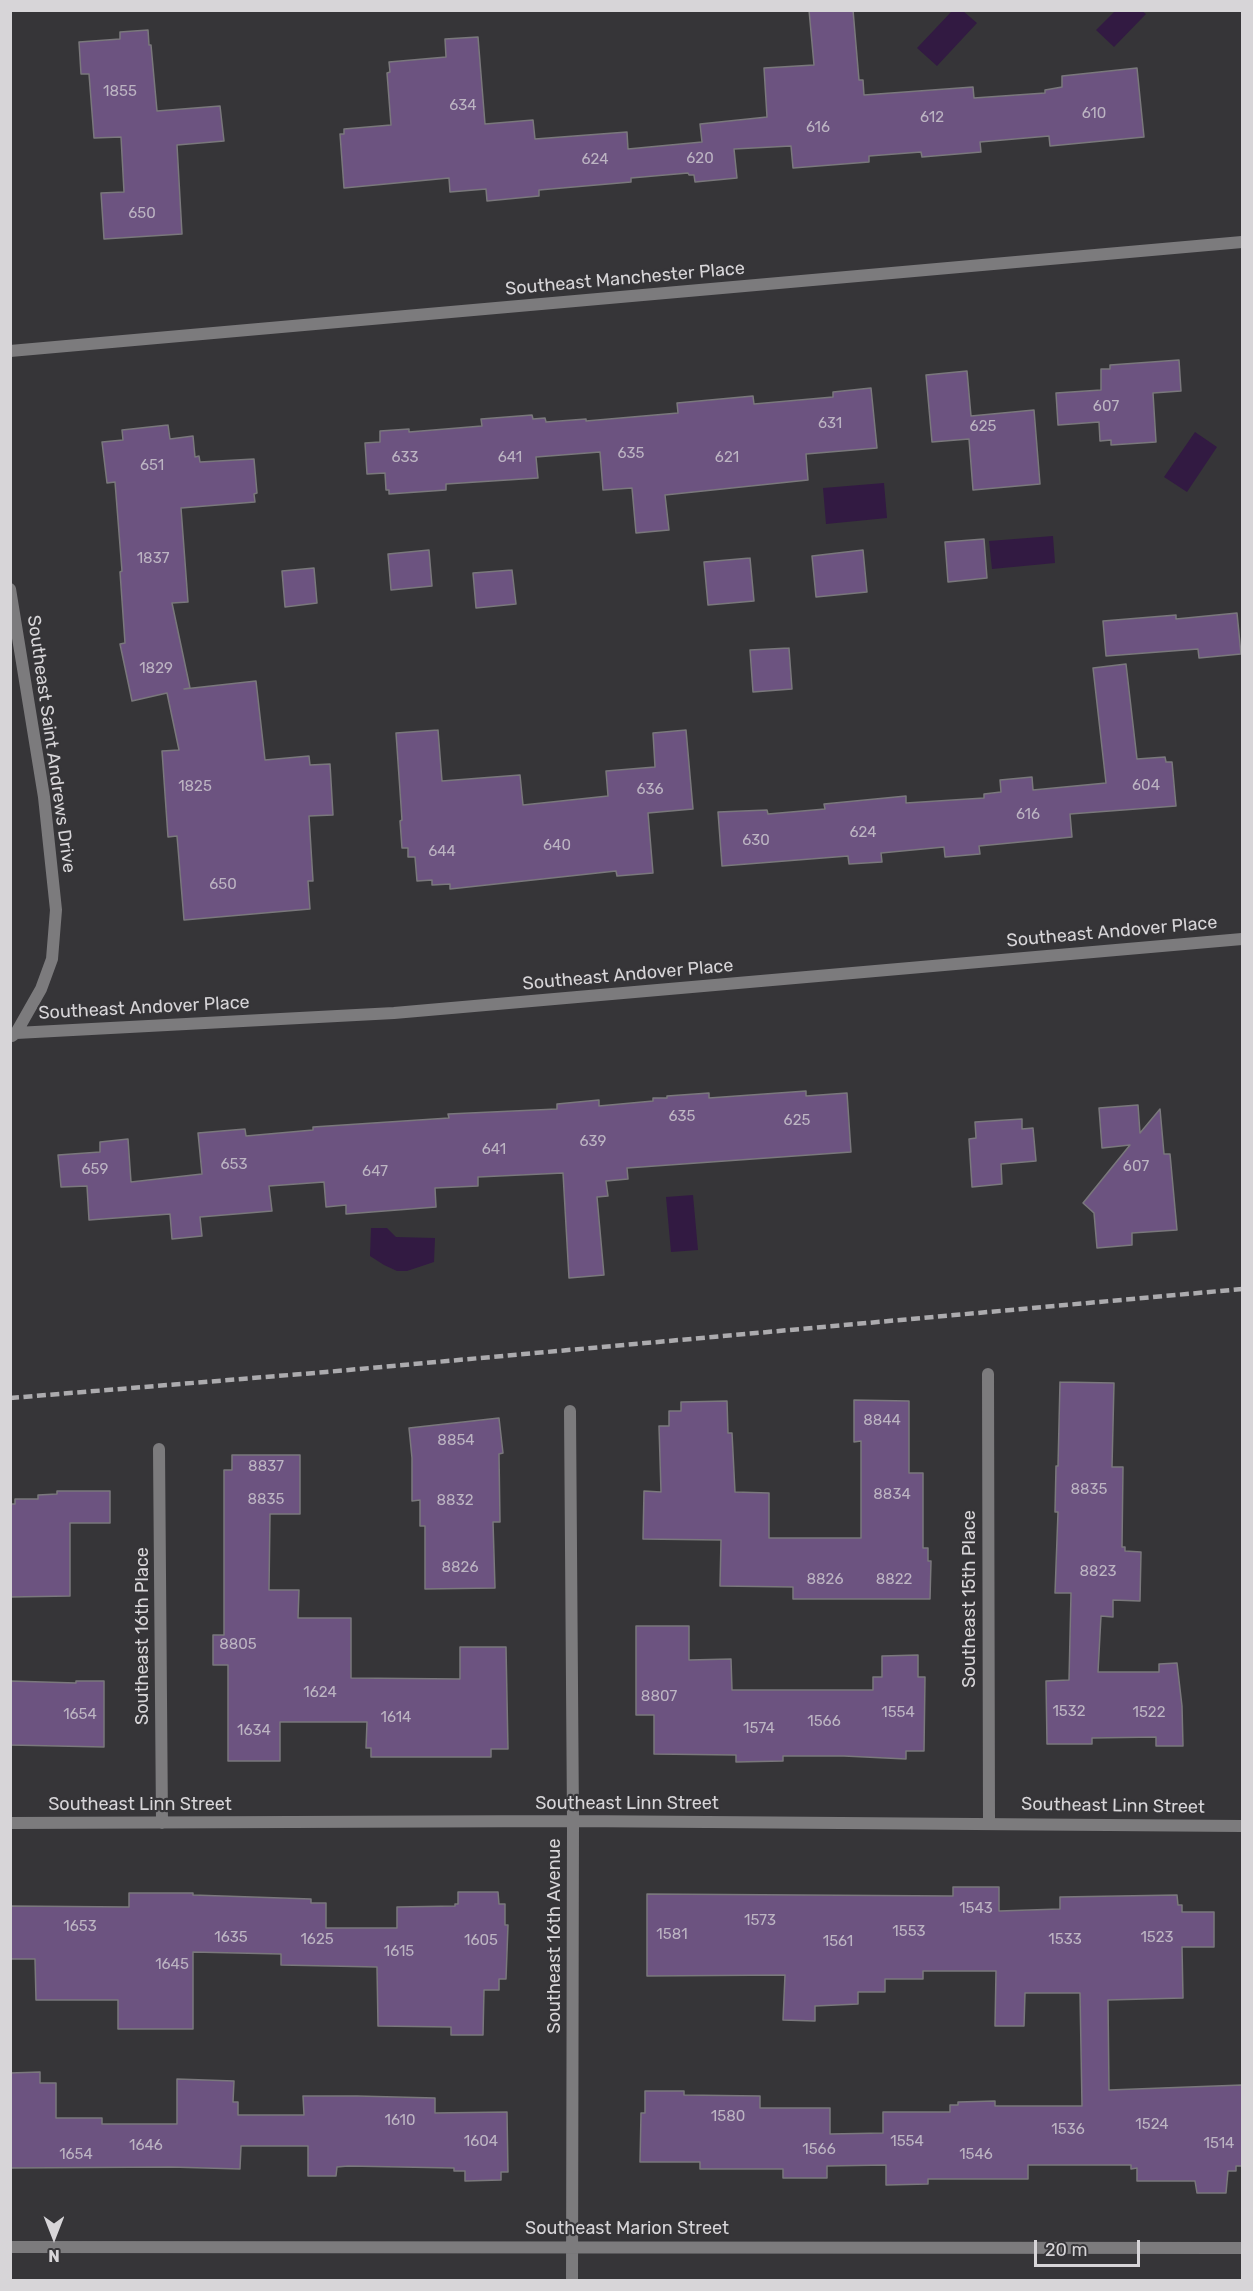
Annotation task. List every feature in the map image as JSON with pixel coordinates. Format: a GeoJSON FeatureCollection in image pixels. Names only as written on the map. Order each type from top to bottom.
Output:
{"type":"FeatureCollection","features":[{"type":"Feature","properties":{"kind":"street","name":"Southeast Manchester Place"},"geometry":{"type":"LineString","coordinates":[[10,351],[1242,242]]}},
{"type":"Feature","properties":{"kind":"street","name":"Southeast Saint Andrews Drive"},"geometry":{"type":"LineString","coordinates":[[10,589],[44,797],[56,910],[52,959],[41,988],[13,1035]]}},
{"type":"Feature","properties":{"kind":"street","name":"Southeast Andover Place"},"geometry":{"type":"LineString","coordinates":[[13,1035],[394,1013],[1242,939]]}},
{"type":"Feature","properties":{"kind":"street","name":"Southeast 15th Place"},"geometry":{"type":"LineString","coordinates":[[988,1374],[989,1823]]}},
{"type":"Feature","properties":{"kind":"street","name":"Southeast 16th Avenue"},"geometry":{"type":"LineString","coordinates":[[570,1411],[573,1821],[572,2280]]}},
{"type":"Feature","properties":{"kind":"street","name":"Southeast 16th Place"},"geometry":{"type":"LineString","coordinates":[[159,1449],[162,1823]]}},
{"type":"Feature","properties":{"kind":"street","name":"Southeast Linn Street"},"geometry":{"type":"LineString","coordinates":[[10,1823],[573,1821],[1242,1826]]}},
{"type":"Feature","properties":{"kind":"street","name":"Southeast Marion Street"},"geometry":{"type":"LineString","coordinates":[[10,2247],[1242,2248]]}},
{"type":"Feature","properties":{"kind":"shaded area"},"geometry":{"type":"Polygon","coordinates":[[[952,11],[963,11],[977,23],[937,66],[917,48],[952,11]]]}},
{"type":"Feature","properties":{"kind":"shaded area"},"geometry":{"type":"Polygon","coordinates":[[[1115,11],[1142,11],[1146,14],[1114,47],[1096,30],[1115,11]]]}},
{"type":"Feature","properties":{"kind":"shaded area"},"geometry":{"type":"Polygon","coordinates":[[[1195,432],[1217,447],[1187,492],[1164,477],[1195,432]]]}},
{"type":"Feature","properties":{"kind":"shaded area"},"geometry":{"type":"Polygon","coordinates":[[[884,483],[887,518],[826,524],[823,488],[884,483]]]}},
{"type":"Feature","properties":{"kind":"shaded area"},"geometry":{"type":"Polygon","coordinates":[[[1053,536],[1055,563],[992,569],[989,541],[1053,536]]]}},
{"type":"Feature","properties":{"kind":"shaded area"},"geometry":{"type":"Polygon","coordinates":[[[693,1195],[698,1250],[671,1252],[666,1197],[693,1195]]]}},
{"type":"Feature","properties":{"kind":"shaded area"},"geometry":{"type":"Polygon","coordinates":[[[371,1228],[387,1228],[396,1237],[435,1238],[434,1262],[407,1271],[397,1271],[384,1265],[370,1256],[371,1228]]]}},
{"type":"Feature","properties":{"kind":"building"},"geometry":{"type":"Polygon","coordinates":[[[809,10],[853,10],[859,80],[863,80],[864,95],[973,87],[974,98],[1045,93],[1045,90],[1062,87],[1062,76],[1137,68],[1144,137],[1050,146],[1049,136],[980,142],[981,152],[922,157],[921,152],[869,156],[869,162],[793,168],[791,146],[734,149],[737,178],[695,182],[694,175],[688,173],[631,178],[631,182],[539,190],[539,196],[487,201],[486,189],[450,192],[449,178],[344,188],[340,134],[344,134],[344,129],[391,125],[387,73],[390,72],[389,62],[446,57],[445,39],[478,37],[485,124],[533,120],[535,139],[627,132],[628,149],[702,142],[700,124],[767,117],[764,68],[814,65],[809,10]]]}},
{"type":"Feature","properties":{"kind":"building"},"geometry":{"type":"Polygon","coordinates":[[[148,30],[157,111],[220,106],[224,141],[177,145],[182,234],[104,239],[101,193],[124,192],[121,137],[94,138],[89,74],[81,74],[79,42],[120,39],[120,32],[148,30]]]}},
{"type":"Feature","properties":{"kind":"building"},"geometry":{"type":"Polygon","coordinates":[[[1179,360],[1181,391],[1153,393],[1156,442],[1111,445],[1111,440],[1100,441],[1099,422],[1058,425],[1056,393],[1101,390],[1101,369],[1110,369],[1110,365],[1179,360]]]}},
{"type":"Feature","properties":{"kind":"building"},"geometry":{"type":"Polygon","coordinates":[[[967,371],[971,416],[1034,410],[1040,484],[973,490],[969,439],[932,442],[926,375],[967,371]]]}},
{"type":"Feature","properties":{"kind":"building"},"geometry":{"type":"Polygon","coordinates":[[[871,388],[877,448],[806,454],[808,480],[665,495],[669,530],[636,533],[632,488],[603,490],[600,452],[536,457],[538,478],[446,484],[446,490],[389,494],[389,490],[386,490],[385,473],[367,474],[365,443],[380,442],[380,431],[409,429],[409,432],[482,426],[481,419],[532,415],[533,419],[545,418],[546,422],[678,413],[677,403],[753,396],[754,404],[833,397],[833,392],[871,388]]]}},
{"type":"Feature","properties":{"kind":"building"},"geometry":{"type":"Polygon","coordinates":[[[168,425],[170,439],[193,436],[195,457],[199,456],[200,462],[254,459],[257,493],[254,494],[255,502],[181,508],[188,602],[172,603],[190,688],[184,689],[256,681],[265,760],[309,756],[310,765],[330,764],[333,815],[309,816],[313,881],[308,881],[310,909],[184,920],[177,836],[168,837],[162,751],[179,750],[167,693],[132,701],[120,644],[125,643],[115,482],[107,483],[102,442],[123,440],[122,430],[168,425]]]}},
{"type":"Feature","properties":{"kind":"building"},"geometry":{"type":"Polygon","coordinates":[[[984,539],[987,578],[948,582],[945,542],[984,539]]]}},
{"type":"Feature","properties":{"kind":"building"},"geometry":{"type":"Polygon","coordinates":[[[429,550],[432,586],[391,590],[388,554],[429,550]]]}},
{"type":"Feature","properties":{"kind":"building"},"geometry":{"type":"Polygon","coordinates":[[[863,550],[867,592],[816,597],[812,556],[863,550]]]}},
{"type":"Feature","properties":{"kind":"building"},"geometry":{"type":"Polygon","coordinates":[[[750,558],[754,601],[708,605],[704,562],[750,558]]]}},
{"type":"Feature","properties":{"kind":"building"},"geometry":{"type":"Polygon","coordinates":[[[314,568],[317,603],[285,607],[282,571],[314,568]]]}},
{"type":"Feature","properties":{"kind":"building"},"geometry":{"type":"Polygon","coordinates":[[[512,570],[516,604],[476,608],[473,573],[512,570]]]}},
{"type":"Feature","properties":{"kind":"building"},"geometry":{"type":"Polygon","coordinates":[[[1237,613],[1241,654],[1199,658],[1198,649],[1106,656],[1103,621],[1176,615],[1176,619],[1237,613]]]}},
{"type":"Feature","properties":{"kind":"building"},"geometry":{"type":"Polygon","coordinates":[[[789,648],[792,689],[753,692],[750,650],[789,648]]]}},
{"type":"Feature","properties":{"kind":"building"},"geometry":{"type":"Polygon","coordinates":[[[1126,664],[1137,759],[1165,757],[1166,762],[1172,762],[1176,806],[1070,814],[1072,837],[979,846],[980,854],[945,857],[944,847],[881,853],[882,862],[849,864],[848,856],[722,866],[718,812],[767,810],[768,814],[825,809],[824,804],[906,796],[906,803],[984,798],[984,794],[1001,792],[1000,780],[1032,777],[1033,790],[1106,783],[1093,668],[1126,664]]]}},
{"type":"Feature","properties":{"kind":"building"},"geometry":{"type":"Polygon","coordinates":[[[438,730],[442,781],[520,775],[523,805],[608,796],[606,771],[655,767],[653,733],[686,730],[693,809],[648,813],[653,873],[617,876],[616,871],[450,889],[450,884],[432,885],[432,880],[417,881],[415,857],[408,857],[408,848],[402,848],[396,733],[438,730]]]}},
{"type":"Feature","properties":{"kind":"building"},"geometry":{"type":"Polygon","coordinates":[[[806,1091],[806,1096],[847,1093],[851,1152],[627,1168],[628,1179],[606,1181],[608,1196],[597,1197],[604,1275],[569,1278],[563,1173],[478,1177],[478,1186],[435,1188],[436,1207],[346,1214],[346,1205],[326,1207],[324,1182],[269,1186],[272,1211],[200,1217],[202,1236],[172,1239],[170,1214],[89,1220],[87,1186],[61,1187],[58,1155],[100,1152],[100,1142],[128,1139],[131,1182],[202,1174],[198,1133],[245,1129],[246,1136],[313,1130],[313,1127],[449,1118],[448,1114],[557,1109],[557,1104],[599,1100],[599,1106],[653,1101],[653,1098],[667,1098],[667,1096],[709,1093],[709,1098],[806,1091]]]}},
{"type":"Feature","properties":{"kind":"building"},"geometry":{"type":"Polygon","coordinates":[[[1138,1105],[1140,1133],[1160,1109],[1164,1154],[1170,1154],[1177,1230],[1132,1233],[1132,1245],[1097,1248],[1094,1213],[1083,1203],[1130,1145],[1102,1148],[1099,1108],[1138,1105]]]}},
{"type":"Feature","properties":{"kind":"building"},"geometry":{"type":"Polygon","coordinates":[[[1022,1119],[1022,1129],[1033,1128],[1036,1161],[1001,1164],[1002,1184],[972,1187],[969,1139],[976,1138],[975,1122],[1022,1119]]]}},
{"type":"Feature","properties":{"kind":"building"},"geometry":{"type":"Polygon","coordinates":[[[1060,1382],[1114,1383],[1112,1467],[1123,1467],[1122,1547],[1125,1547],[1125,1551],[1141,1552],[1140,1601],[1113,1600],[1113,1617],[1101,1616],[1098,1672],[1159,1672],[1159,1664],[1177,1663],[1182,1706],[1183,1746],[1156,1746],[1156,1737],[1092,1738],[1092,1744],[1047,1744],[1046,1681],[1069,1680],[1071,1593],[1055,1593],[1058,1512],[1055,1512],[1056,1466],[1058,1466],[1060,1382]]]}},
{"type":"Feature","properties":{"kind":"building"},"geometry":{"type":"Polygon","coordinates":[[[854,1400],[909,1401],[909,1473],[923,1473],[923,1548],[928,1548],[928,1561],[931,1561],[930,1599],[793,1599],[793,1587],[720,1586],[721,1540],[643,1539],[644,1491],[661,1492],[659,1426],[669,1426],[669,1411],[681,1411],[681,1402],[727,1401],[728,1433],[732,1433],[735,1492],[769,1493],[769,1538],[861,1538],[861,1441],[854,1442],[854,1400]]]}},
{"type":"Feature","properties":{"kind":"building"},"geometry":{"type":"Polygon","coordinates":[[[499,1418],[503,1453],[499,1454],[500,1522],[493,1522],[495,1588],[425,1589],[425,1526],[420,1526],[420,1500],[412,1501],[409,1428],[499,1418]]]}},
{"type":"Feature","properties":{"kind":"building"},"geometry":{"type":"Polygon","coordinates":[[[232,1455],[300,1455],[300,1514],[270,1514],[269,1590],[299,1590],[298,1618],[351,1618],[351,1678],[460,1679],[460,1647],[506,1647],[508,1749],[491,1749],[491,1757],[371,1757],[371,1748],[366,1748],[367,1722],[280,1722],[280,1761],[228,1761],[228,1665],[213,1665],[213,1635],[224,1635],[224,1470],[232,1470],[232,1455]]]}},
{"type":"Feature","properties":{"kind":"building"},"geometry":{"type":"Polygon","coordinates":[[[57,1491],[110,1491],[110,1523],[70,1523],[70,1596],[10,1597],[10,1504],[15,1504],[15,1499],[38,1499],[38,1495],[57,1494],[57,1491]]]}},
{"type":"Feature","properties":{"kind":"building"},"geometry":{"type":"Polygon","coordinates":[[[636,1626],[689,1626],[689,1660],[731,1659],[732,1690],[873,1690],[873,1677],[882,1677],[882,1656],[918,1655],[918,1677],[925,1677],[924,1751],[906,1751],[906,1759],[783,1756],[783,1761],[736,1762],[736,1755],[654,1754],[654,1715],[636,1715],[636,1626]]]}},
{"type":"Feature","properties":{"kind":"building"},"geometry":{"type":"Polygon","coordinates":[[[10,1681],[76,1683],[76,1681],[104,1681],[104,1747],[10,1745],[10,1681]]]}},
{"type":"Feature","properties":{"kind":"building"},"geometry":{"type":"Polygon","coordinates":[[[953,1887],[999,1887],[999,1911],[1060,1909],[1060,1897],[1177,1895],[1178,1905],[1182,1905],[1182,1912],[1214,1912],[1214,1947],[1182,1947],[1183,1998],[1108,2000],[1109,2090],[1242,2085],[1242,2166],[1236,2166],[1236,2171],[1228,2171],[1226,2193],[1197,2193],[1195,2181],[1137,2181],[1137,2168],[1131,2169],[1131,2165],[1028,2165],[1028,2179],[928,2179],[928,2184],[886,2185],[886,2165],[827,2166],[827,2178],[783,2178],[783,2169],[700,2169],[700,2162],[640,2162],[641,2113],[645,2113],[645,2091],[684,2091],[684,2095],[760,2096],[760,2108],[830,2108],[830,2134],[883,2133],[883,2112],[950,2112],[950,2105],[958,2105],[958,2102],[995,2101],[995,2106],[1082,2106],[1080,1993],[1025,1993],[1024,2026],[995,2026],[996,1971],[923,1971],[923,1979],[885,1979],[885,1992],[858,1992],[858,2004],[815,2006],[815,2021],[783,2020],[785,1975],[647,1976],[647,1894],[953,1896],[953,1887]]]}},
{"type":"Feature","properties":{"kind":"building"},"geometry":{"type":"Polygon","coordinates":[[[458,1892],[498,1892],[499,1904],[505,1904],[505,1925],[508,1925],[506,1979],[499,1979],[499,1990],[484,1990],[483,2035],[451,2035],[451,2027],[378,2026],[377,1967],[281,1965],[281,1954],[193,1952],[193,2029],[118,2029],[118,2000],[36,2000],[35,1959],[10,1959],[10,1906],[129,1907],[129,1893],[193,1893],[193,1895],[311,1899],[311,1903],[326,1903],[326,1928],[397,1928],[397,1907],[455,1906],[458,1904],[458,1892]]]}},
{"type":"Feature","properties":{"kind":"building"},"geometry":{"type":"Polygon","coordinates":[[[40,2072],[40,2083],[56,2083],[56,2118],[102,2118],[102,2124],[177,2124],[177,2079],[234,2081],[233,2102],[238,2102],[238,2115],[304,2115],[303,2096],[435,2098],[435,2113],[507,2112],[508,2172],[501,2172],[501,2180],[465,2181],[465,2171],[454,2171],[454,2168],[348,2166],[337,2167],[336,2176],[308,2176],[308,2146],[241,2146],[240,2169],[10,2168],[10,2073],[40,2072]]]}},
{"type":"Feature","properties":{"kind":"railway"},"geometry":{"type":"LineString","coordinates":[[10,1398],[326,1372],[1242,1289]]}}]}
